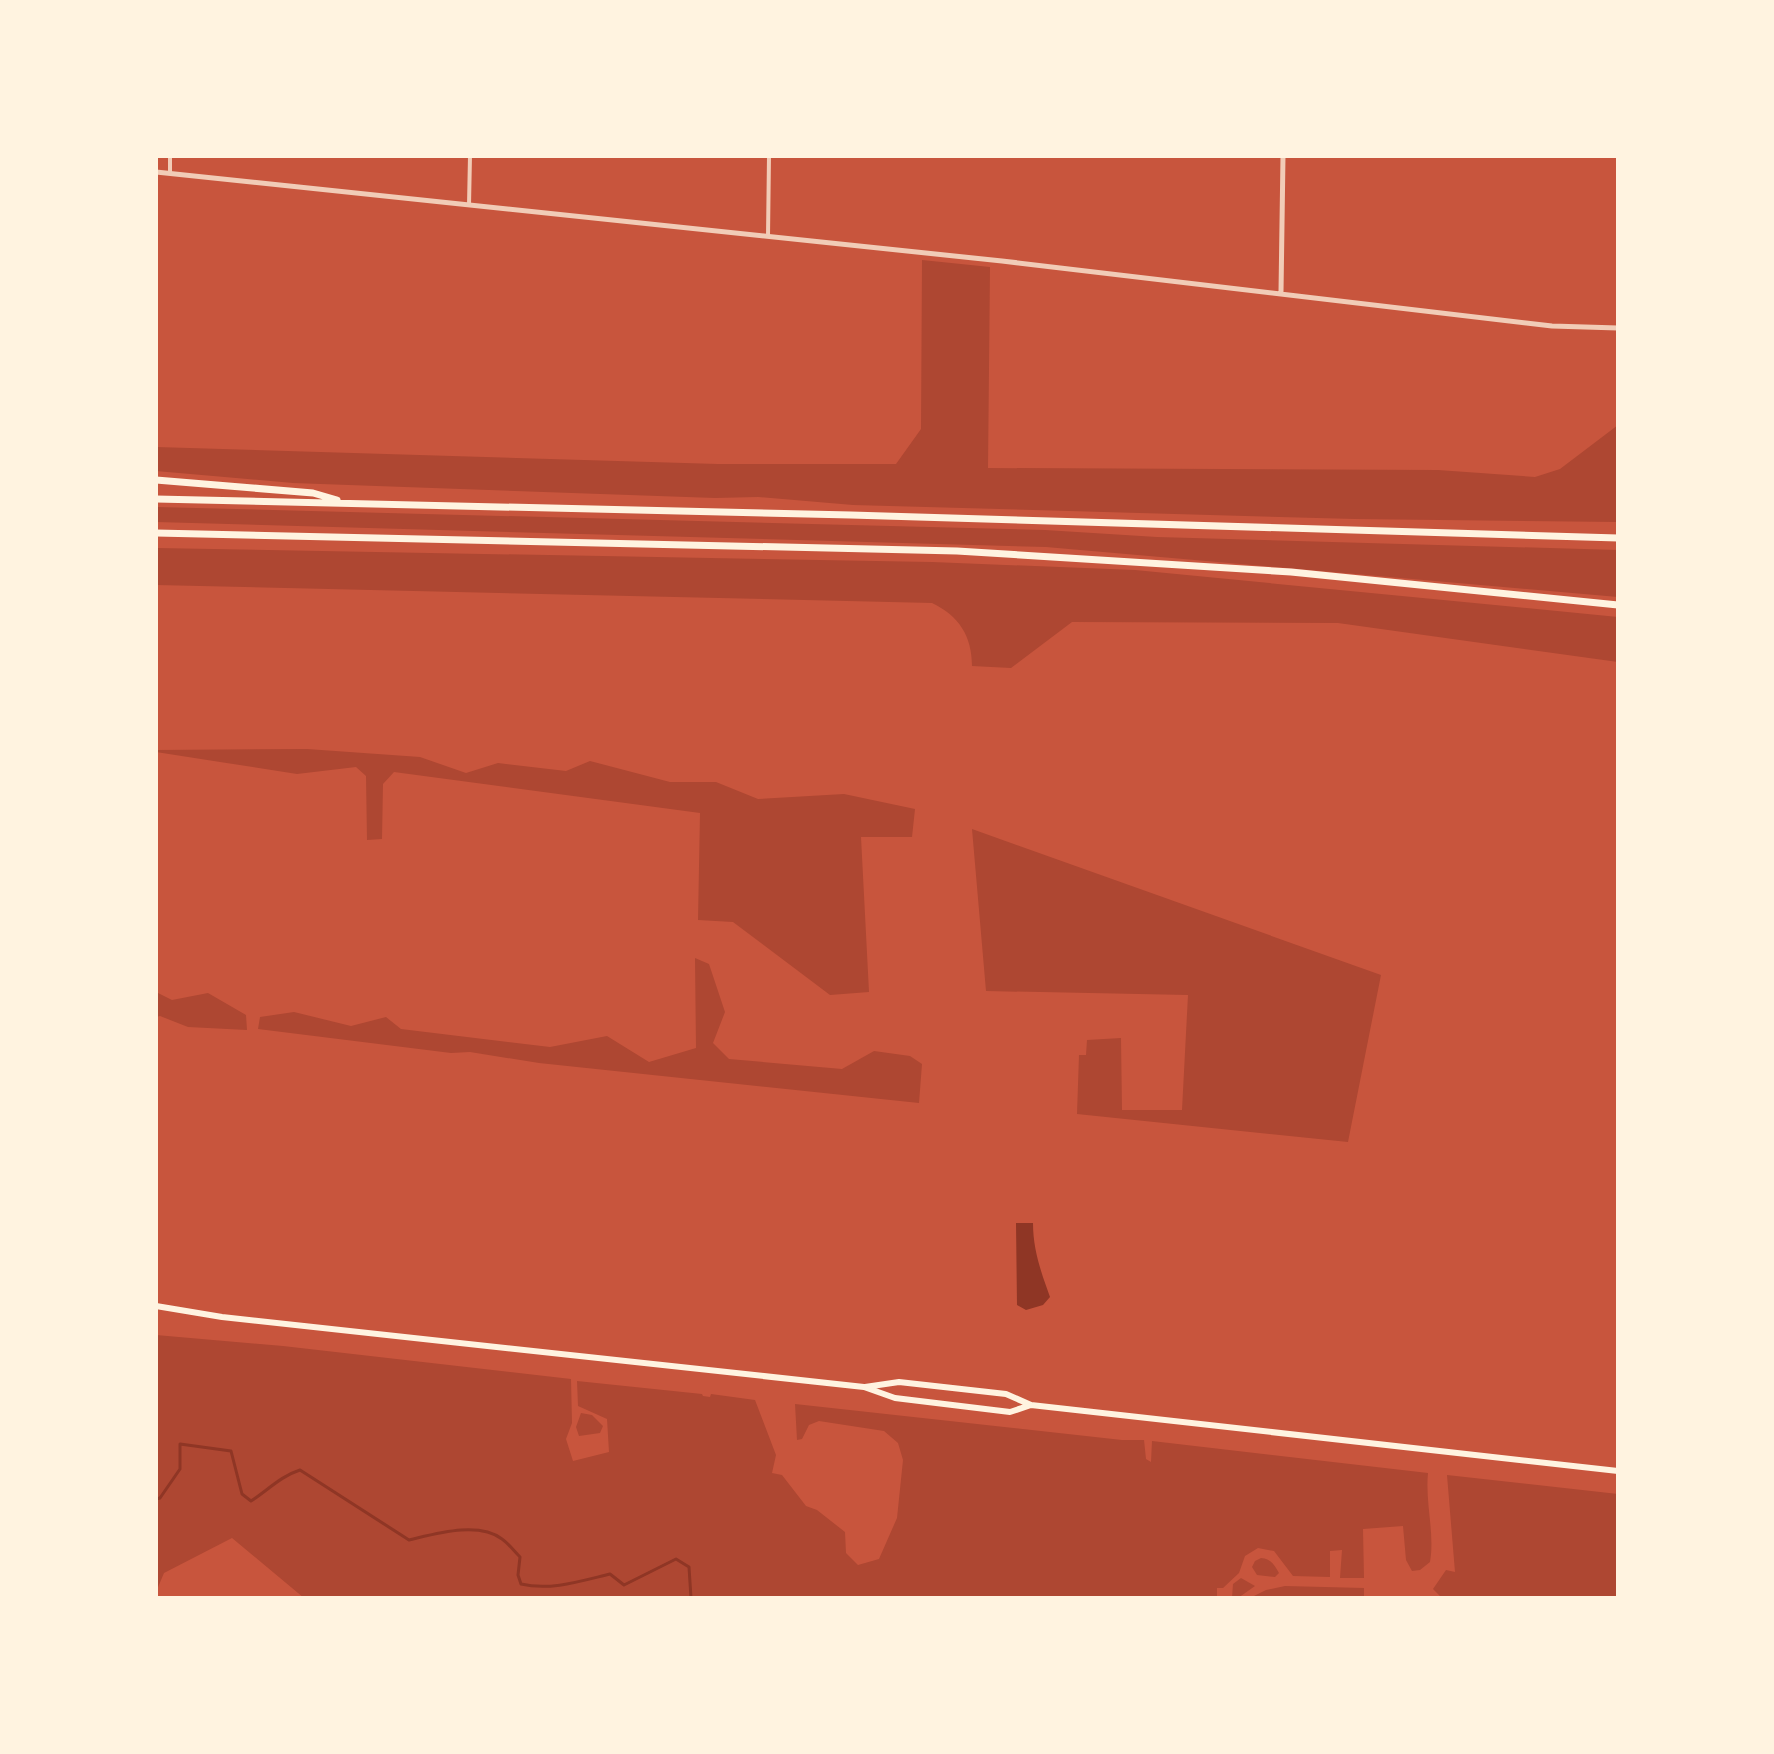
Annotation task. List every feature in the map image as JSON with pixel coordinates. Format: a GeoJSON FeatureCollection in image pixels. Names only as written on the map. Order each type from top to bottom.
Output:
{"type":"FeatureCollection","features":[{"type":"Feature","properties":{"kind":"highway"},"geometry":{"type":"LineString","coordinates":[[156,480],[313,493],[347,503]]}},
{"type":"Feature","properties":{"kind":"highway"},"geometry":{"type":"LineString","coordinates":[[156,499],[1618,538]]}},
{"type":"Feature","properties":{"kind":"highway"},"geometry":{"type":"LineString","coordinates":[[156,535],[957,551],[1291,572],[1618,605]]}},
{"type":"Feature","properties":{"kind":"main road"},"geometry":{"type":"LineString","coordinates":[[158,1308],[864,1387],[895,1398],[1010,1412],[1031,1405]]}},
{"type":"Feature","properties":{"kind":"main road"},"geometry":{"type":"LineString","coordinates":[[864,1387],[899,1382],[1006,1394],[1031,1405],[1618,1471]]}},
{"type":"Feature","properties":{"kind":"street"},"geometry":{"type":"LineString","coordinates":[[170,156],[170,173]]}},
{"type":"Feature","properties":{"kind":"street"},"geometry":{"type":"LineString","coordinates":[[469,205],[470,156]]}},
{"type":"Feature","properties":{"kind":"street"},"geometry":{"type":"LineString","coordinates":[[768,236],[769,156]]}},
{"type":"Feature","properties":{"kind":"street"},"geometry":{"type":"LineString","coordinates":[[1281,292],[1283,156]]}},
{"type":"Feature","properties":{"kind":"street"},"geometry":{"type":"LineString","coordinates":[[156,172],[1281,292],[1552,326],[1618,328]]}},
{"type":"Feature","properties":{"kind":"shaded area"},"geometry":{"type":"Polygon","coordinates":[[[922,260],[990,267],[988,468],[1438,470],[1535,477],[1560,469],[1618,425],[1618,522],[1355,519],[853,505],[758,497],[293,483],[156,471],[156,447],[718,464],[896,464],[921,429],[922,260]]]}},
{"type":"Feature","properties":{"kind":"shaded area"},"geometry":{"type":"Polygon","coordinates":[[[156,507],[1045,530],[1157,537],[1618,550],[1618,597],[1046,547],[156,522],[156,507]]]}},
{"type":"Feature","properties":{"kind":"shaded area"},"geometry":{"type":"Polygon","coordinates":[[[156,548],[932,562],[1135,570],[1618,617],[1618,662],[1338,623],[1072,622],[1011,668],[972,666],[970,645],[962,628],[950,614],[932,603],[156,585],[156,548]]]}},
{"type":"Feature","properties":{"kind":"shaded area"},"geometry":{"type":"Polygon","coordinates":[[[307,749],[420,757],[466,773],[498,763],[566,771],[590,761],[670,782],[716,782],[758,799],[844,794],[915,809],[912,837],[861,837],[869,992],[830,995],[733,922],[698,920],[700,813],[394,772],[383,784],[382,839],[367,840],[366,776],[356,767],[297,774],[156,752],[307,749]]]}},
{"type":"Feature","properties":{"kind":"shaded area"},"geometry":{"type":"Polygon","coordinates":[[[972,829],[1381,975],[1348,1142],[1077,1114],[1079,1055],[1086,1055],[1087,1040],[1121,1038],[1122,1110],[1182,1110],[1188,995],[986,991],[972,829]]]}},
{"type":"Feature","properties":{"kind":"shaded area"},"geometry":{"type":"Polygon","coordinates":[[[695,958],[709,964],[725,1012],[713,1043],[729,1059],[842,1069],[874,1051],[910,1056],[922,1064],[919,1103],[539,1063],[470,1052],[451,1053],[258,1029],[260,1017],[294,1012],[351,1026],[386,1017],[401,1029],[550,1047],[607,1036],[649,1062],[696,1048],[695,958]]]}},
{"type":"Feature","properties":{"kind":"shaded area"},"geometry":{"type":"Polygon","coordinates":[[[156,992],[172,1000],[208,993],[246,1015],[247,1030],[188,1027],[156,1017],[156,992]]]}},
{"type":"Feature","properties":{"kind":"shaded area"},"geometry":{"type":"Polygon","coordinates":[[[1016,1223],[1033,1223],[1036,1252],[1050,1297],[1043,1305],[1026,1310],[1017,1305],[1016,1223]]]}},
{"type":"Feature","properties":{"kind":"shaded area"},"geometry":{"type":"Polygon","coordinates":[[[156,1335],[283,1346],[571,1379],[572,1423],[566,1439],[573,1461],[609,1452],[607,1419],[578,1406],[577,1381],[755,1400],[776,1455],[772,1473],[782,1475],[806,1506],[817,1510],[845,1532],[846,1553],[858,1565],[879,1559],[897,1518],[903,1460],[898,1443],[884,1431],[819,1421],[809,1425],[802,1439],[797,1440],[795,1404],[1144,1440],[1146,1459],[1151,1462],[1152,1441],[1428,1473],[1430,1562],[1420,1570],[1412,1571],[1406,1560],[1403,1526],[1363,1529],[1364,1578],[1340,1578],[1342,1550],[1330,1551],[1330,1577],[1293,1576],[1274,1551],[1258,1548],[1245,1556],[1239,1573],[1223,1588],[1217,1588],[1217,1598],[304,1598],[232,1538],[164,1573],[156,1592],[156,1335]]]}},
{"type":"Feature","properties":{"kind":"shaded area"},"geometry":{"type":"Polygon","coordinates":[[[581,1413],[592,1415],[603,1426],[600,1433],[579,1436],[576,1427],[581,1413]]]}},
{"type":"Feature","properties":{"kind":"shaded area"},"geometry":{"type":"Polygon","coordinates":[[[1447,1475],[1618,1494],[1618,1598],[1442,1598],[1433,1589],[1446,1570],[1455,1572],[1447,1475]]]}},
{"type":"Feature","properties":{"kind":"shaded area"},"geometry":{"type":"Polygon","coordinates":[[[1261,1558],[1274,1565],[1279,1573],[1275,1577],[1257,1575],[1252,1567],[1261,1558]]]}},
{"type":"Feature","properties":{"kind":"shaded area"},"geometry":{"type":"Polygon","coordinates":[[[1241,1578],[1255,1586],[1238,1598],[1232,1598],[1233,1584],[1241,1578]]]}},
{"type":"Feature","properties":{"kind":"shaded area"},"geometry":{"type":"Polygon","coordinates":[[[1285,1586],[1364,1588],[1364,1598],[1250,1598],[1285,1586]]]}},
{"type":"Feature","properties":{"kind":"waterway"},"geometry":{"type":"LineString","coordinates":[[156,1499],[160,1498],[180,1469],[180,1444],[231,1451],[242,1494],[251,1501],[300,1470],[409,1540],[456,1530],[492,1534],[505,1541],[520,1557],[518,1575],[521,1584],[554,1586],[610,1574],[624,1585],[676,1559],[689,1567],[691,1598]]}}]}
